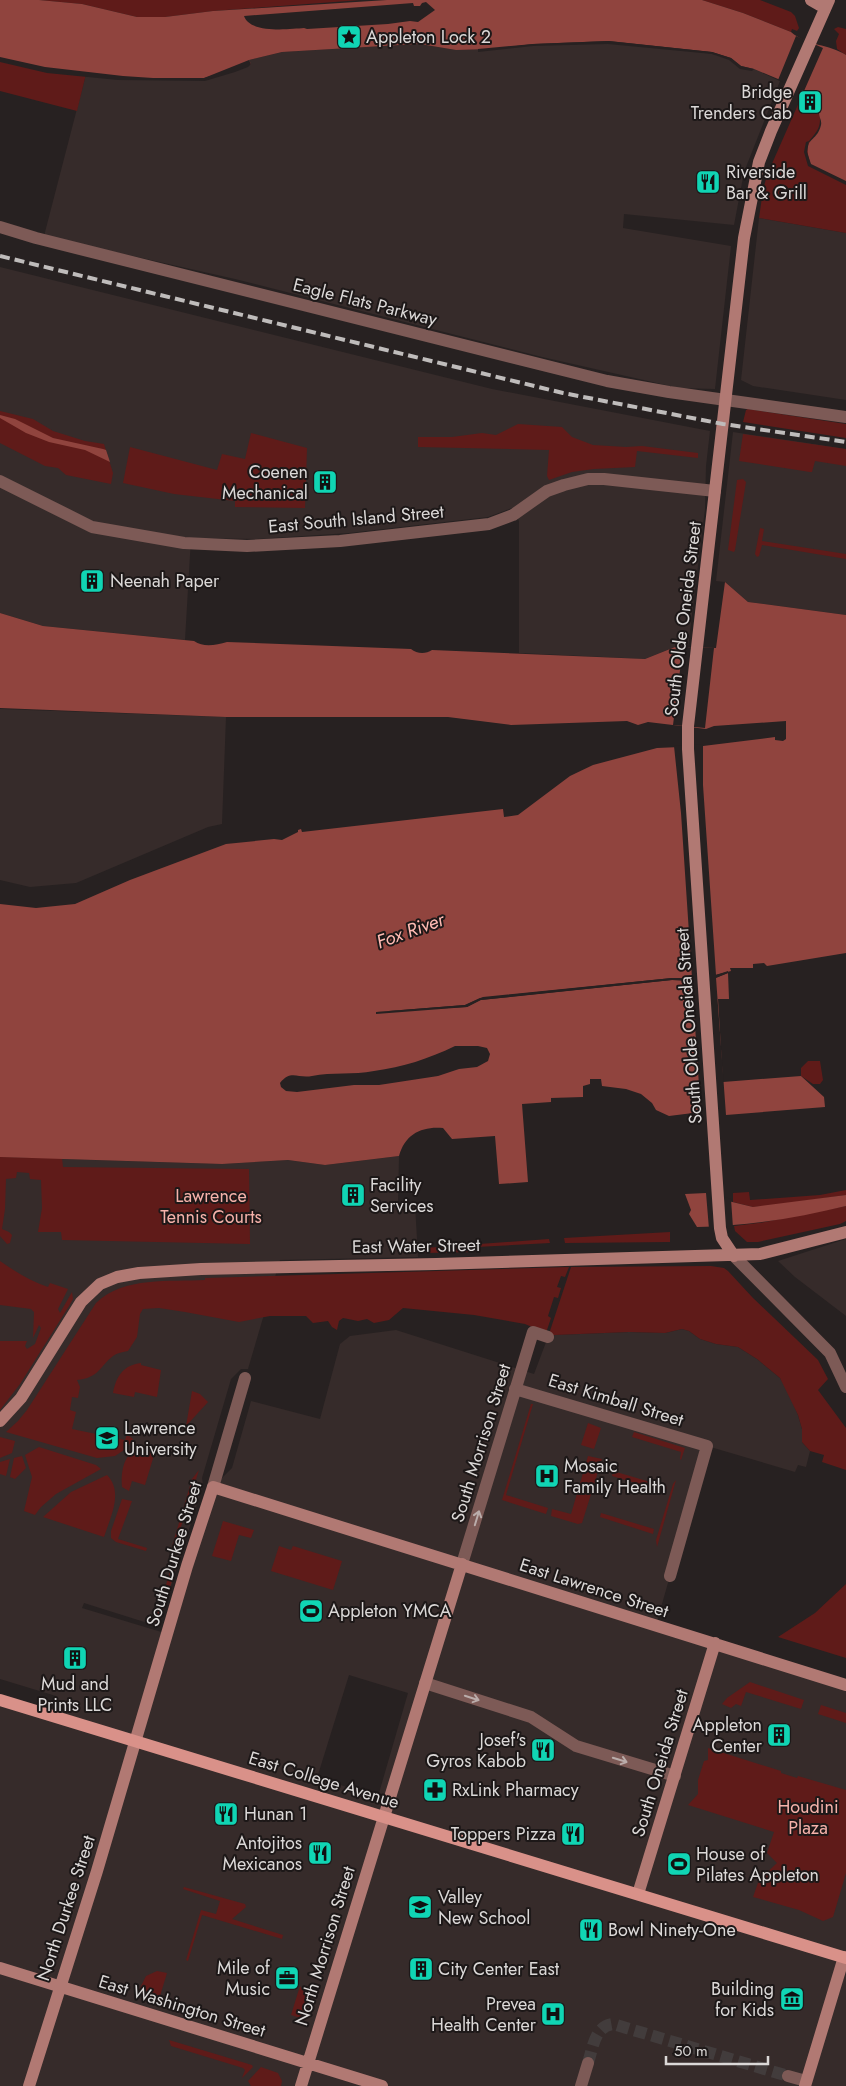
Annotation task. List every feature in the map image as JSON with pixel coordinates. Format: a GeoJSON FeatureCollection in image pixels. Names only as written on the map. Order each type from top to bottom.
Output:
{"type":"FeatureCollection","features":[{"type":"Feature","properties":{"kind":"main road","name":"East College Avenue"},"geometry":{"type":"LineString","coordinates":[[0,1700],[845,1955]]}},
{"type":"Feature","properties":{"kind":"street"},"geometry":{"type":"LineString","coordinates":[[811,0],[827,4]]}},
{"type":"Feature","properties":{"kind":"street","name":"South Olde Oneida Street"},"geometry":{"type":"LineString","coordinates":[[734,1256],[722,1238],[720,1228],[688,726],[745,228],[754,180],[769,135],[827,4]]}},
{"type":"Feature","properties":{"kind":"street","name":"Eagle Flats Parkway"},"geometry":{"type":"LineString","coordinates":[[0,227],[608,381],[669,392],[846,417]]}},
{"type":"Feature","properties":{"kind":"street","name":"East South Island Street"},"geometry":{"type":"LineString","coordinates":[[0,481],[92,527],[184,543],[247,546],[340,541],[489,524],[513,515],[547,491],[564,484],[588,479],[604,479],[715,491]]}},
{"type":"Feature","properties":{"kind":"street","name":"East Water Street"},"geometry":{"type":"LineString","coordinates":[[0,1421],[21,1398],[81,1302],[100,1284],[109,1279],[128,1274],[201,1269],[734,1256],[760,1254],[846,1232]]}},
{"type":"Feature","properties":{"kind":"street"},"geometry":{"type":"LineString","coordinates":[[734,1256],[830,1353],[846,1361]]}},
{"type":"Feature","properties":{"kind":"street","name":"South Morrison Street"},"geometry":{"type":"LineString","coordinates":[[462,1564],[533,1332],[548,1337]]}},
{"type":"Feature","properties":{"kind":"street"},"geometry":{"type":"LineString","coordinates":[[830,1353],[846,1387]]}},
{"type":"Feature","properties":{"kind":"street","name":"South Durkee Street"},"geometry":{"type":"LineString","coordinates":[[136,1741],[245,1378]]}},
{"type":"Feature","properties":{"kind":"street","name":"East Kimball Street"},"geometry":{"type":"LineString","coordinates":[[515,1389],[707,1446],[670,1576]]}},
{"type":"Feature","properties":{"kind":"street","name":"East Lawrence Street"},"geometry":{"type":"LineString","coordinates":[[212,1487],[846,1685]]}},
{"type":"Feature","properties":{"kind":"street"},"geometry":{"type":"LineString","coordinates":[[384,1816],[462,1564]]}},
{"type":"Feature","properties":{"kind":"street","name":"South Oneida Street"},"geometry":{"type":"LineString","coordinates":[[638,1894],[715,1644]]}},
{"type":"Feature","properties":{"kind":"street"},"geometry":{"type":"LineString","coordinates":[[426,1683],[531,1717],[576,1746],[674,1776]]}},
{"type":"Feature","properties":{"kind":"street","name":"North Durkee Street"},"geometry":{"type":"LineString","coordinates":[[29,2086],[136,1741]]}},
{"type":"Feature","properties":{"kind":"street","name":"North Morrison Street"},"geometry":{"type":"LineString","coordinates":[[301,2086],[384,1816]]}},
{"type":"Feature","properties":{"kind":"street"},"geometry":{"type":"LineString","coordinates":[[788,2076],[806,2084],[845,1955]]}},
{"type":"Feature","properties":{"kind":"street","name":"East Washington Street"},"geometry":{"type":"LineString","coordinates":[[0,1968],[382,2086]]}},
{"type":"Feature","properties":{"kind":"street"},"geometry":{"type":"LineString","coordinates":[[581,2086],[588,2063]]}},
{"type":"Feature","properties":{"kind":"shaded area"},"geometry":{"type":"Polygon","coordinates":[[[608,41],[699,51],[731,58],[741,66],[754,69],[780,81],[744,172],[734,225],[624,214],[623,228],[731,246],[715,389],[679,388],[542,357],[235,279],[44,236],[86,74],[250,63],[249,60],[282,52],[420,44],[456,50],[492,49],[533,44],[608,41]]]}},
{"type":"Feature","properties":{"kind":"shaded area"},"geometry":{"type":"Polygon","coordinates":[[[759,218],[846,233],[846,400],[753,386],[741,380],[759,218]]]}},
{"type":"Feature","properties":{"kind":"shaded area"},"geometry":{"type":"Polygon","coordinates":[[[0,267],[492,389],[710,431],[706,466],[705,509],[688,647],[675,647],[645,659],[519,653],[519,521],[512,508],[488,517],[349,533],[257,539],[191,538],[185,640],[43,626],[0,613],[0,267]]]}},
{"type":"Feature","properties":{"kind":"shaded area"},"geometry":{"type":"Polygon","coordinates":[[[733,432],[846,449],[846,615],[748,602],[725,582],[716,581],[733,432]]]}},
{"type":"Feature","properties":{"kind":"shaded area"},"geometry":{"type":"Polygon","coordinates":[[[0,709],[226,717],[222,824],[208,827],[76,883],[30,887],[0,880],[0,709]]]}},
{"type":"Feature","properties":{"kind":"shaded area"},"geometry":{"type":"Polygon","coordinates":[[[399,1156],[398,1205],[415,1204],[418,1257],[280,1260],[248,1369],[241,1369],[231,1379],[202,1478],[203,1485],[159,1624],[154,1625],[84,1603],[82,1608],[168,1634],[213,1487],[232,1468],[251,1401],[320,1419],[340,1344],[350,1336],[396,1330],[534,1374],[548,1337],[555,1335],[629,1332],[665,1333],[682,1329],[689,1331],[700,1339],[716,1344],[738,1347],[757,1359],[780,1378],[788,1391],[802,1429],[802,1442],[810,1451],[806,1467],[798,1465],[795,1472],[707,1446],[656,1625],[846,1685],[846,2086],[0,2086],[0,1700],[51,1715],[56,1696],[0,1679],[0,1157],[222,1164],[288,1160],[325,1165],[399,1156]],[[349,1675],[317,1778],[374,1795],[379,1793],[408,1693],[349,1675]]]}},
{"type":"Feature","properties":{"kind":"shaded area"},"geometry":{"type":"Polygon","coordinates":[[[846,1239],[846,1316],[795,1277],[778,1261],[846,1239]]]}},
{"type":"Feature","properties":{"kind":"green space"},"geometry":{"type":"Polygon","coordinates":[[[39,0],[361,0],[213,11],[165,17],[137,17],[82,4],[39,0]]]}},
{"type":"Feature","properties":{"kind":"green space"},"geometry":{"type":"Polygon","coordinates":[[[702,0],[760,0],[791,12],[795,16],[799,28],[797,31],[792,29],[791,32],[743,13],[702,0]]]}},
{"type":"Feature","properties":{"kind":"green space"},"geometry":{"type":"Polygon","coordinates":[[[838,27],[846,29],[846,55],[837,49],[836,41],[839,34],[834,29],[838,27]]]}},
{"type":"Feature","properties":{"kind":"green space"},"geometry":{"type":"Polygon","coordinates":[[[0,59],[86,74],[77,111],[0,91],[0,59]]]}},
{"type":"Feature","properties":{"kind":"green space"},"geometry":{"type":"Polygon","coordinates":[[[804,91],[821,100],[819,126],[809,141],[846,183],[846,233],[759,218],[767,175],[804,91]]]}},
{"type":"Feature","properties":{"kind":"green space"},"geometry":{"type":"Polygon","coordinates":[[[746,410],[846,424],[846,438],[743,422],[746,410]]]}},
{"type":"Feature","properties":{"kind":"green space"},"geometry":{"type":"Polygon","coordinates":[[[0,411],[33,419],[53,431],[85,441],[104,444],[113,473],[111,484],[66,475],[58,468],[45,466],[0,443],[0,411]]]}},
{"type":"Feature","properties":{"kind":"green space"},"geometry":{"type":"Polygon","coordinates":[[[518,424],[562,427],[572,437],[593,445],[642,446],[698,453],[698,458],[637,451],[635,467],[572,472],[549,480],[547,476],[549,450],[418,447],[418,437],[452,437],[482,433],[496,435],[518,424]]]}},
{"type":"Feature","properties":{"kind":"green space"},"geometry":{"type":"Polygon","coordinates":[[[251,433],[307,448],[305,508],[235,507],[235,501],[174,494],[123,483],[130,447],[217,470],[222,454],[245,459],[251,433]]]}},
{"type":"Feature","properties":{"kind":"green space"},"geometry":{"type":"Polygon","coordinates":[[[743,434],[846,449],[846,466],[815,461],[812,472],[810,472],[739,461],[743,434]]]}},
{"type":"Feature","properties":{"kind":"green space"},"geometry":{"type":"Polygon","coordinates":[[[743,479],[746,482],[734,552],[728,550],[737,480],[743,479]]]}},
{"type":"Feature","properties":{"kind":"green space"},"geometry":{"type":"Polygon","coordinates":[[[760,528],[764,529],[762,541],[846,554],[846,559],[762,545],[757,557],[755,554],[760,528]]]}},
{"type":"Feature","properties":{"kind":"green space"},"geometry":{"type":"Polygon","coordinates":[[[808,1061],[820,1061],[823,1080],[820,1084],[813,1084],[801,1076],[801,1068],[808,1061]]]}},
{"type":"Feature","properties":{"kind":"green space","name":"Lawrence Tennis Courts"},"geometry":{"type":"Polygon","coordinates":[[[0,1157],[62,1158],[63,1167],[249,1169],[250,1244],[62,1240],[61,1232],[38,1232],[42,1208],[41,1180],[30,1179],[29,1173],[17,1172],[16,1178],[6,1179],[2,1229],[12,1235],[10,1243],[7,1244],[0,1236],[0,1157]]]}},
{"type":"Feature","properties":{"kind":"green space"},"geometry":{"type":"Polygon","coordinates":[[[846,1190],[846,1195],[768,1206],[753,1207],[733,1202],[733,1193],[749,1192],[750,1200],[820,1195],[846,1190]]]}},
{"type":"Feature","properties":{"kind":"green space"},"geometry":{"type":"Polygon","coordinates":[[[846,1206],[846,1221],[840,1224],[758,1242],[747,1242],[735,1231],[734,1226],[765,1222],[846,1206]]]}},
{"type":"Feature","properties":{"kind":"green space"},"geometry":{"type":"Polygon","coordinates":[[[670,1232],[670,1242],[565,1243],[564,1238],[670,1232]]]}},
{"type":"Feature","properties":{"kind":"green space"},"geometry":{"type":"Polygon","coordinates":[[[549,1239],[550,1243],[476,1247],[472,1252],[425,1253],[425,1248],[549,1239]]]}},
{"type":"Feature","properties":{"kind":"green space"},"geometry":{"type":"Polygon","coordinates":[[[0,1261],[41,1285],[48,1287],[50,1283],[68,1289],[58,1309],[60,1313],[72,1292],[73,1299],[20,1384],[0,1410],[0,1341],[27,1341],[25,1346],[27,1349],[35,1344],[41,1328],[39,1325],[33,1338],[34,1312],[31,1309],[0,1305],[0,1261]]]}},
{"type":"Feature","properties":{"kind":"green space"},"geometry":{"type":"Polygon","coordinates":[[[711,1266],[724,1268],[728,1271],[753,1298],[818,1360],[828,1379],[818,1390],[846,1428],[846,1470],[822,1462],[824,1455],[810,1451],[802,1442],[802,1429],[798,1415],[780,1378],[757,1359],[738,1347],[716,1344],[700,1339],[689,1331],[682,1329],[665,1333],[629,1332],[555,1335],[548,1337],[571,1267],[711,1266]]]}},
{"type":"Feature","properties":{"kind":"green space"},"geometry":{"type":"Polygon","coordinates":[[[569,1267],[565,1277],[561,1276],[557,1287],[561,1288],[558,1298],[554,1297],[548,1316],[551,1318],[546,1333],[525,1324],[474,1315],[403,1308],[389,1320],[374,1323],[367,1319],[358,1321],[343,1318],[339,1321],[337,1330],[328,1321],[313,1323],[306,1316],[270,1316],[239,1322],[159,1308],[143,1309],[140,1314],[137,1337],[128,1351],[113,1356],[90,1377],[77,1380],[80,1387],[78,1398],[72,1397],[70,1410],[76,1412],[72,1429],[125,1440],[127,1434],[133,1439],[127,1448],[115,1456],[97,1458],[6,1432],[27,1410],[96,1303],[107,1294],[120,1288],[148,1282],[205,1280],[205,1278],[569,1267]]]}},
{"type":"Feature","properties":{"kind":"green space"},"geometry":{"type":"Polygon","coordinates":[[[141,1363],[141,1365],[161,1370],[157,1397],[135,1392],[134,1397],[113,1393],[121,1373],[129,1366],[141,1363]]]}},
{"type":"Feature","properties":{"kind":"green space"},"geometry":{"type":"Polygon","coordinates":[[[192,1391],[200,1394],[208,1402],[186,1426],[192,1391]]]}},
{"type":"Feature","properties":{"kind":"green space"},"geometry":{"type":"Polygon","coordinates":[[[531,1404],[533,1404],[506,1495],[548,1508],[546,1514],[502,1500],[531,1404]]]}},
{"type":"Feature","properties":{"kind":"green space"},"geometry":{"type":"Polygon","coordinates":[[[588,1423],[601,1428],[594,1449],[581,1445],[588,1423]]]}},
{"type":"Feature","properties":{"kind":"green space"},"geometry":{"type":"Polygon","coordinates":[[[634,1432],[685,1448],[681,1460],[681,1452],[632,1437],[634,1432]]]}},
{"type":"Feature","properties":{"kind":"green space"},"geometry":{"type":"Polygon","coordinates":[[[0,1437],[15,1441],[12,1453],[0,1458],[0,1437]]]}},
{"type":"Feature","properties":{"kind":"green space"},"geometry":{"type":"Polygon","coordinates":[[[39,1447],[96,1465],[101,1469],[56,1494],[35,1515],[24,1511],[32,1477],[25,1455],[39,1447]]]}},
{"type":"Feature","properties":{"kind":"green space"},"geometry":{"type":"Polygon","coordinates":[[[144,1449],[155,1452],[145,1485],[132,1481],[129,1491],[122,1487],[124,1463],[129,1455],[144,1449]]]}},
{"type":"Feature","properties":{"kind":"green space"},"geometry":{"type":"Polygon","coordinates":[[[22,1456],[26,1468],[15,1479],[10,1477],[14,1458],[22,1456]]]}},
{"type":"Feature","properties":{"kind":"green space"},"geometry":{"type":"Polygon","coordinates":[[[588,1456],[602,1459],[582,1523],[578,1524],[551,1516],[552,1509],[571,1514],[588,1456]]]}},
{"type":"Feature","properties":{"kind":"green space"},"geometry":{"type":"Polygon","coordinates":[[[10,1459],[6,1476],[0,1474],[0,1462],[10,1459]]]}},
{"type":"Feature","properties":{"kind":"green space"},"geometry":{"type":"Polygon","coordinates":[[[199,1470],[172,1555],[170,1553],[192,1479],[199,1470]]]}},
{"type":"Feature","properties":{"kind":"green space"},"geometry":{"type":"Polygon","coordinates":[[[613,1471],[667,1487],[665,1492],[612,1476],[613,1471]]]}},
{"type":"Feature","properties":{"kind":"green space"},"geometry":{"type":"Polygon","coordinates":[[[107,1475],[115,1489],[115,1497],[112,1514],[104,1537],[43,1517],[71,1492],[107,1475]]]}},
{"type":"Feature","properties":{"kind":"green space"},"geometry":{"type":"Polygon","coordinates":[[[676,1480],[657,1547],[656,1540],[673,1484],[676,1480]]]}},
{"type":"Feature","properties":{"kind":"green space"},"geometry":{"type":"Polygon","coordinates":[[[122,1499],[132,1501],[118,1539],[147,1548],[146,1551],[116,1542],[111,1538],[111,1531],[122,1499]]]}},
{"type":"Feature","properties":{"kind":"green space"},"geometry":{"type":"Polygon","coordinates":[[[601,1513],[654,1529],[653,1534],[600,1517],[601,1513]]]}},
{"type":"Feature","properties":{"kind":"green space"},"geometry":{"type":"Polygon","coordinates":[[[223,1521],[254,1530],[251,1538],[239,1535],[231,1561],[212,1556],[223,1521]]]}},
{"type":"Feature","properties":{"kind":"green space"},"geometry":{"type":"Polygon","coordinates":[[[279,1546],[291,1550],[293,1546],[342,1561],[333,1590],[271,1571],[279,1546]]]}},
{"type":"Feature","properties":{"kind":"green space"},"geometry":{"type":"Polygon","coordinates":[[[171,1568],[175,1571],[159,1624],[154,1625],[171,1568]]]}},
{"type":"Feature","properties":{"kind":"green space"},"geometry":{"type":"Polygon","coordinates":[[[846,1584],[846,1658],[778,1637],[815,1613],[846,1584]]]}},
{"type":"Feature","properties":{"kind":"green space"},"geometry":{"type":"Polygon","coordinates":[[[750,1682],[804,1700],[801,1709],[746,1692],[741,1706],[736,1704],[731,1708],[722,1704],[727,1698],[750,1682]]]}},
{"type":"Feature","properties":{"kind":"green space"},"geometry":{"type":"Polygon","coordinates":[[[821,1705],[846,1713],[846,1723],[818,1714],[821,1705]]]}},
{"type":"Feature","properties":{"kind":"green space","name":"Houdini Plaza"},"geometry":{"type":"Polygon","coordinates":[[[708,1748],[781,1771],[781,1773],[797,1778],[798,1776],[846,1790],[846,1873],[833,1917],[823,1921],[799,1910],[753,1897],[759,1880],[777,1863],[767,1853],[774,1832],[688,1805],[698,1794],[698,1780],[704,1761],[708,1760],[708,1748]]]}},
{"type":"Feature","properties":{"kind":"green space"},"geometry":{"type":"Polygon","coordinates":[[[184,1887],[245,1904],[246,1907],[232,1919],[283,1935],[282,1939],[202,1915],[188,1961],[186,1960],[201,1910],[216,1914],[220,1901],[183,1889],[184,1887]]]}},
{"type":"Feature","properties":{"kind":"green space"},"geometry":{"type":"Polygon","coordinates":[[[157,1971],[167,1973],[160,1996],[139,1990],[146,1976],[157,1971]]]}},
{"type":"Feature","properties":{"kind":"green space"},"geometry":{"type":"Polygon","coordinates":[[[300,1986],[306,1995],[310,1997],[303,2019],[291,2015],[300,1986]]]}},
{"type":"Feature","properties":{"kind":"green space"},"geometry":{"type":"Polygon","coordinates":[[[169,2040],[252,2065],[253,2067],[242,2078],[245,2070],[243,2068],[171,2046],[169,2040]]]}},
{"type":"Feature","properties":{"kind":"green space"},"geometry":{"type":"Polygon","coordinates":[[[261,2067],[278,2073],[282,2081],[281,2086],[251,2086],[248,2081],[261,2067]]]}},
{"type":"Feature","properties":{"kind":"water"},"geometry":{"type":"Polygon","coordinates":[[[0,0],[39,0],[82,4],[137,17],[165,17],[213,11],[387,0],[702,0],[743,13],[791,32],[811,43],[839,51],[846,55],[846,183],[811,166],[808,156],[808,145],[819,131],[821,125],[819,113],[821,100],[808,94],[809,92],[754,69],[741,66],[731,58],[712,52],[608,41],[456,50],[420,44],[400,45],[282,52],[249,60],[251,64],[204,78],[179,79],[118,78],[48,70],[0,59],[0,0]],[[426,2],[420,6],[414,6],[413,3],[244,16],[254,26],[262,28],[307,29],[410,21],[418,22],[435,10],[426,2]]]}},
{"type":"Feature","properties":{"kind":"water"},"geometry":{"type":"Polygon","coordinates":[[[0,415],[15,419],[53,438],[106,450],[110,462],[85,450],[49,442],[26,433],[0,418],[0,415]]]}},
{"type":"Feature","properties":{"kind":"water","name":"Fox River"},"geometry":{"type":"Polygon","coordinates":[[[725,582],[748,602],[846,615],[846,953],[767,966],[764,963],[753,964],[753,968],[730,968],[731,971],[699,979],[672,978],[480,998],[465,1005],[376,1012],[467,1007],[480,1000],[672,980],[707,981],[728,973],[729,999],[718,999],[723,1082],[801,1076],[824,1097],[825,1107],[726,1115],[701,1112],[669,1116],[656,1110],[652,1103],[641,1094],[626,1089],[602,1086],[601,1079],[590,1079],[590,1084],[583,1086],[583,1097],[551,1098],[551,1102],[522,1104],[528,1182],[499,1184],[495,1136],[452,1139],[443,1128],[428,1128],[415,1133],[405,1142],[399,1156],[325,1165],[288,1160],[222,1164],[0,1157],[0,904],[36,908],[75,904],[130,880],[226,844],[274,839],[282,840],[301,829],[302,832],[503,809],[504,817],[518,815],[570,776],[593,765],[657,748],[703,746],[775,737],[775,740],[783,741],[786,739],[786,721],[714,726],[706,729],[648,722],[638,725],[627,721],[511,725],[448,717],[226,717],[0,708],[0,613],[43,626],[194,641],[206,645],[227,642],[411,649],[422,653],[432,650],[645,659],[675,647],[716,648],[725,582]],[[455,1046],[415,1062],[366,1072],[307,1077],[291,1075],[280,1083],[281,1087],[286,1091],[297,1092],[354,1085],[379,1085],[438,1076],[459,1069],[477,1067],[488,1061],[490,1054],[487,1048],[455,1046]]]}},
{"type":"Feature","properties":{"kind":"water"},"geometry":{"type":"Polygon","coordinates":[[[706,1193],[724,1200],[753,1207],[846,1195],[846,1206],[772,1221],[697,1227],[689,1214],[691,1210],[685,1194],[706,1193]]]}},
{"type":"Feature","properties":{"kind":"pier"},"geometry":{"type":"Polygon","coordinates":[[[796,36],[823,48],[804,91],[778,80],[796,36]]]}},
{"type":"Feature","properties":{"kind":"pier"},"geometry":{"type":"Polygon","coordinates":[[[609,41],[712,52],[731,58],[741,66],[754,69],[752,71],[740,69],[729,60],[712,54],[608,44],[533,46],[478,52],[478,49],[533,44],[609,41]]]}},
{"type":"Feature","properties":{"kind":"pier"},"geometry":{"type":"Polygon","coordinates":[[[0,57],[45,67],[153,78],[204,78],[249,60],[251,64],[235,72],[205,81],[118,80],[47,73],[0,62],[0,57]]]}},
{"type":"Feature","properties":{"kind":"pier"},"geometry":{"type":"Polygon","coordinates":[[[809,141],[807,152],[811,164],[846,181],[846,185],[808,166],[804,152],[806,142],[809,141]]]}},
{"type":"Feature","properties":{"kind":"pier"},"geometry":{"type":"Polygon","coordinates":[[[683,647],[714,648],[705,728],[673,725],[683,647]]]}},
{"type":"Feature","properties":{"kind":"pier"},"geometry":{"type":"Polygon","coordinates":[[[703,744],[703,785],[716,975],[728,971],[728,973],[716,978],[726,1115],[701,1115],[692,981],[672,980],[481,1000],[467,1007],[376,1014],[376,1012],[465,1005],[483,997],[672,978],[692,978],[681,813],[674,746],[703,744]]]}},
{"type":"Feature","properties":{"kind":"pier"},"geometry":{"type":"Polygon","coordinates":[[[706,1193],[713,1193],[731,1199],[733,1228],[709,1229],[706,1193]]]}},
{"type":"Feature","properties":{"kind":"tunnel"},"geometry":{"type":"LineString","coordinates":[[588,2063],[598,2033],[613,2024],[788,2076]]}},
{"type":"Feature","properties":{"kind":"railway"},"geometry":{"type":"LineString","coordinates":[[0,256],[563,393],[723,424],[846,442]]}},
{"type":"Feature","properties":{"kind":"place","name":"Appleton Lock 2"},"geometry":{"type":"Point","coordinates":[349,37]}},
{"type":"Feature","properties":{"kind":"place","name":"Bridge Trenders Cab"},"geometry":{"type":"Point","coordinates":[810,102]}},
{"type":"Feature","properties":{"kind":"place","name":"Riverside Bar & Grill"},"geometry":{"type":"Point","coordinates":[708,182]}},
{"type":"Feature","properties":{"kind":"place","name":"Coenen Mechanical"},"geometry":{"type":"Point","coordinates":[325,482]}},
{"type":"Feature","properties":{"kind":"place","name":"Neenah Paper"},"geometry":{"type":"Point","coordinates":[92,581]}},
{"type":"Feature","properties":{"kind":"place","name":"Facility Services"},"geometry":{"type":"Point","coordinates":[353,1195]}},
{"type":"Feature","properties":{"kind":"place","name":"Lawrence University"},"geometry":{"type":"Point","coordinates":[107,1438]}},
{"type":"Feature","properties":{"kind":"place","name":"Mosaic Family Health"},"geometry":{"type":"Point","coordinates":[547,1476]}},
{"type":"Feature","properties":{"kind":"place","name":"Appleton YMCA"},"geometry":{"type":"Point","coordinates":[311,1611]}},
{"type":"Feature","properties":{"kind":"place","name":"Mud and Prints LLC"},"geometry":{"type":"Point","coordinates":[75,1658]}},
{"type":"Feature","properties":{"kind":"place","name":"Appleton Center"},"geometry":{"type":"Point","coordinates":[779,1735]}},
{"type":"Feature","properties":{"kind":"place","name":"Josef's Gyros Kabob"},"geometry":{"type":"Point","coordinates":[543,1750]}},
{"type":"Feature","properties":{"kind":"place","name":"RxLink Pharmacy"},"geometry":{"type":"Point","coordinates":[435,1790]}},
{"type":"Feature","properties":{"kind":"place","name":"Hunan 1"},"geometry":{"type":"Point","coordinates":[226,1814]}},
{"type":"Feature","properties":{"kind":"place","name":"Toppers Pizza"},"geometry":{"type":"Point","coordinates":[573,1834]}},
{"type":"Feature","properties":{"kind":"place","name":"Antojitos Mexicanos"},"geometry":{"type":"Point","coordinates":[320,1853]}},
{"type":"Feature","properties":{"kind":"place","name":"House of Pilates Appleton"},"geometry":{"type":"Point","coordinates":[679,1864]}},
{"type":"Feature","properties":{"kind":"place","name":"Valley New School"},"geometry":{"type":"Point","coordinates":[420,1907]}},
{"type":"Feature","properties":{"kind":"place","name":"Bowl Ninety-One"},"geometry":{"type":"Point","coordinates":[591,1930]}},
{"type":"Feature","properties":{"kind":"place","name":"City Center East"},"geometry":{"type":"Point","coordinates":[421,1969]}},
{"type":"Feature","properties":{"kind":"place","name":"Mile of Music"},"geometry":{"type":"Point","coordinates":[287,1978]}},
{"type":"Feature","properties":{"kind":"place","name":"Building for Kids"},"geometry":{"type":"Point","coordinates":[792,1999]}},
{"type":"Feature","properties":{"kind":"place","name":"Prevea Health Center"},"geometry":{"type":"Point","coordinates":[553,2014]}}]}
